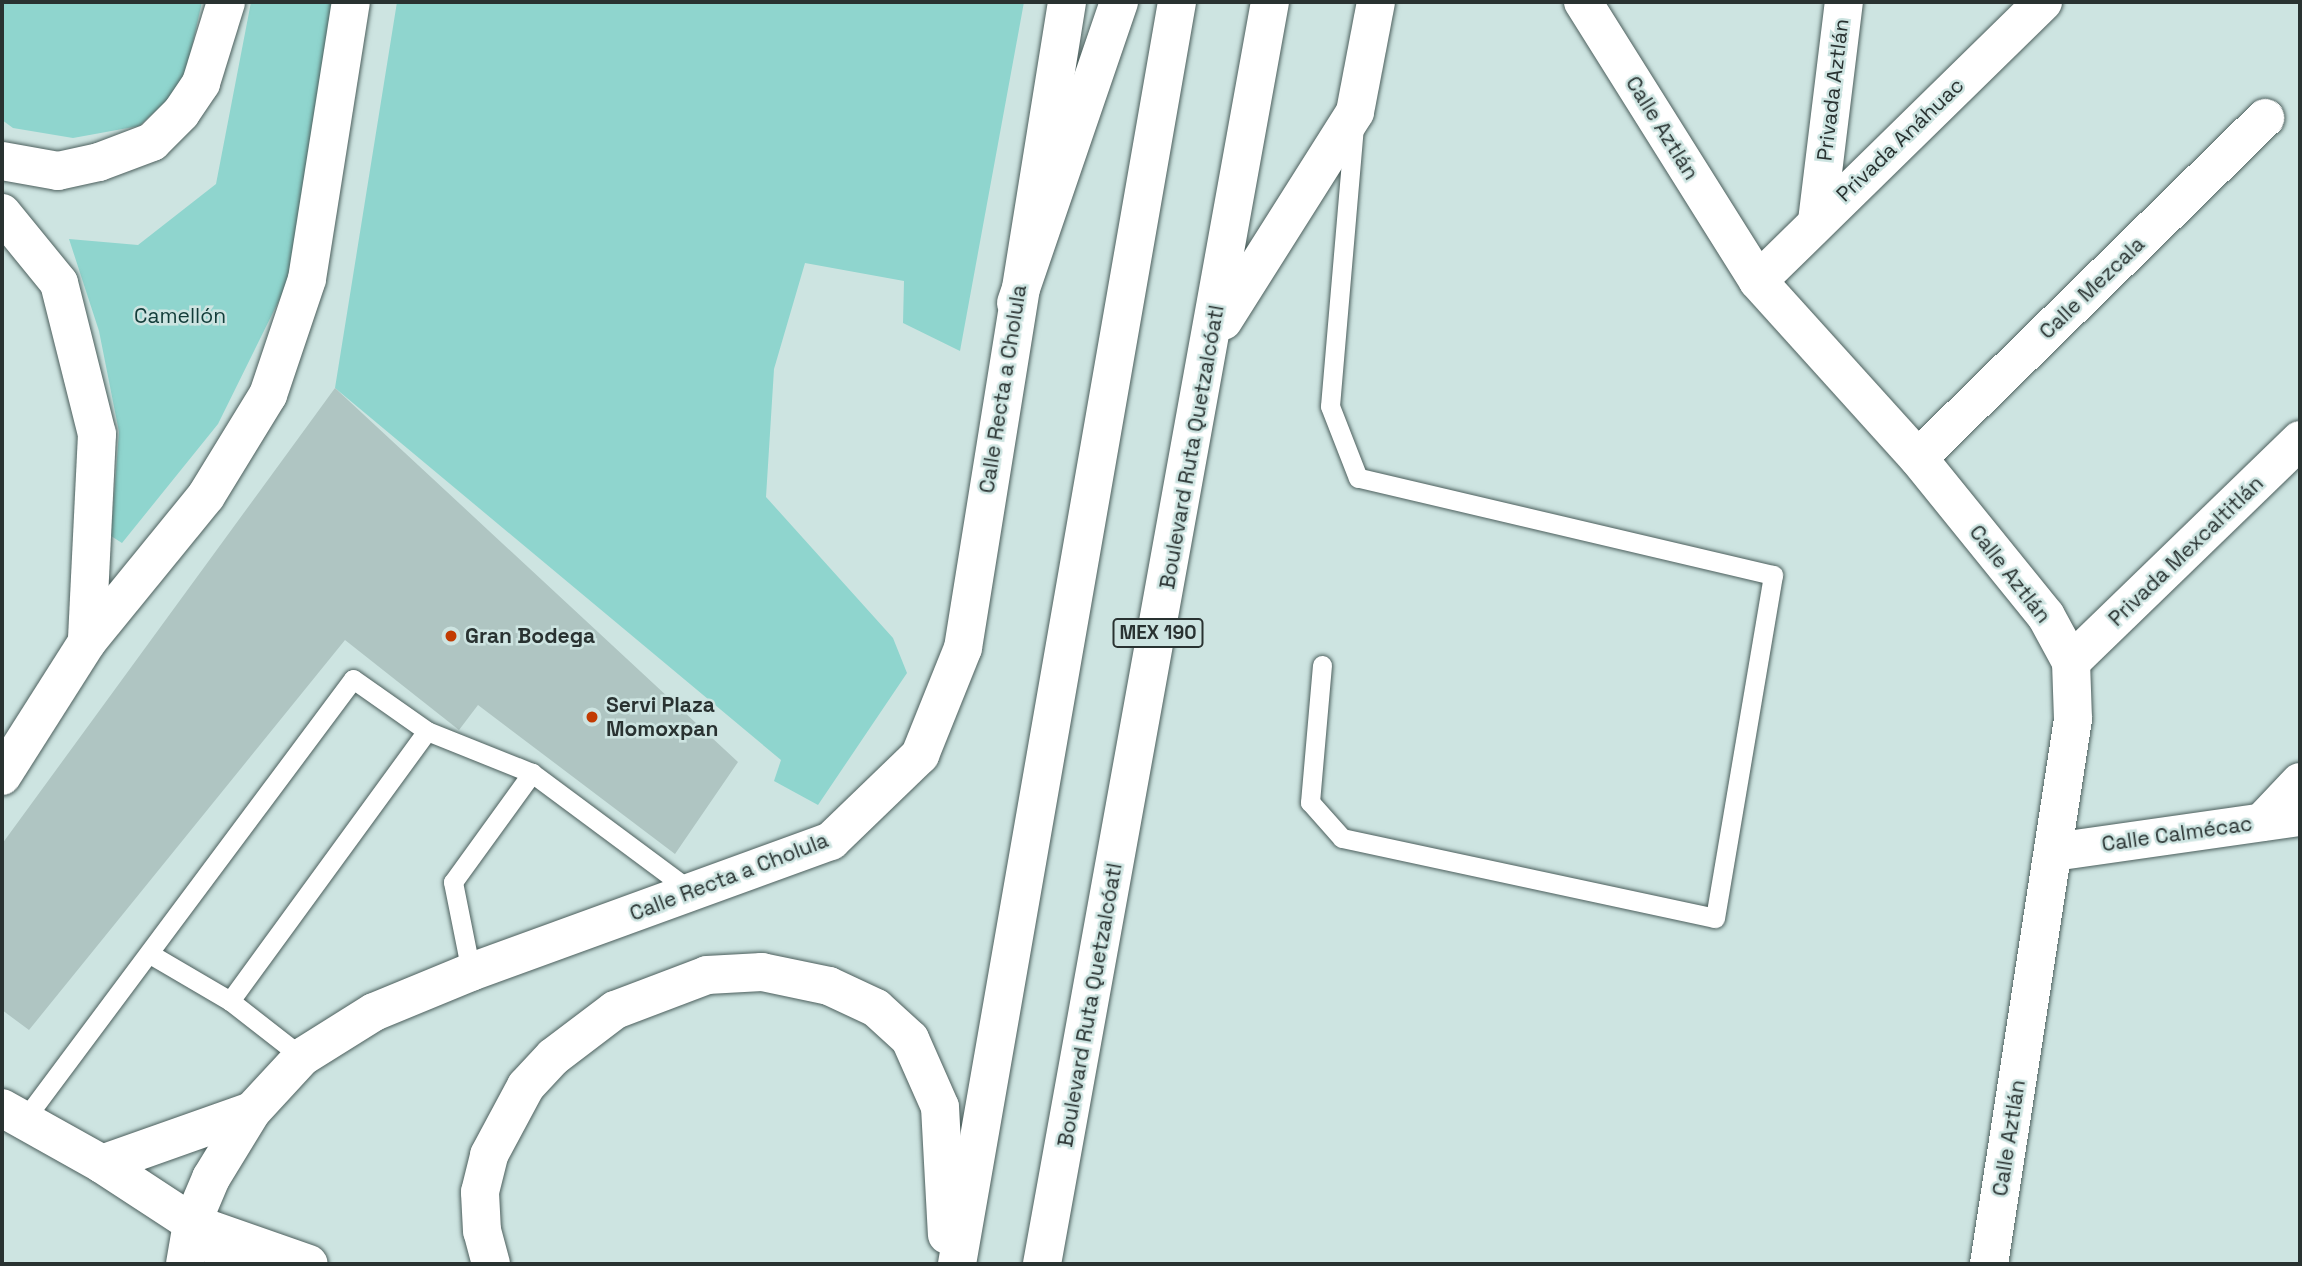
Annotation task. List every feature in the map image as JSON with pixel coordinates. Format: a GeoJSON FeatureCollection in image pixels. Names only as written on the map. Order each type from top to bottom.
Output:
{"type":"FeatureCollection","features":[{"type":"Feature","properties":{"kind":"main road"},"geometry":{"type":"LineString","coordinates":[[2,161],[58,171],[99,163],[152,142],[181,113],[201,83],[226,2]]}},
{"type":"Feature","properties":{"kind":"main road"},"geometry":{"type":"LineString","coordinates":[[2,775],[87,642],[206,496],[268,395],[307,279],[351,2]]}},
{"type":"Feature","properties":{"kind":"main road","name":"Calle Recta a Cholula"},"geometry":{"type":"LineString","coordinates":[[185,1264],[192,1223],[211,1178],[252,1111],[302,1056],[374,1012],[471,972],[831,841],[920,755],[963,648],[1016,303],[1067,2]]}},
{"type":"Feature","properties":{"kind":"main road"},"geometry":{"type":"LineString","coordinates":[[1016,303],[1119,2]]}},
{"type":"Feature","properties":{"kind":"main road"},"geometry":{"type":"LineString","coordinates":[[957,1264],[1177,2]]}},
{"type":"Feature","properties":{"kind":"main road","name":"Boulevard Ruta Quetzalcóatl"},"geometry":{"type":"LineString","coordinates":[[1042,1264],[1213,337],[1270,2]]}},
{"type":"Feature","properties":{"kind":"main road"},"geometry":{"type":"LineString","coordinates":[[1213,337],[1355,112],[1376,2]]}},
{"type":"Feature","properties":{"kind":"main road","name":"Calle Aztlán"},"geometry":{"type":"LineString","coordinates":[[1583,2],[1758,281],[1918,458],[2046,616],[2071,662],[2073,719],[1989,1264]]}},
{"type":"Feature","properties":{"kind":"main road","name":"Privada Aztlán"},"geometry":{"type":"LineString","coordinates":[[1817,221],[1844,2]]}},
{"type":"Feature","properties":{"kind":"main road","name":"Privada Anáhuac"},"geometry":{"type":"LineString","coordinates":[[1758,281],[2043,2]]}},
{"type":"Feature","properties":{"kind":"main road","name":"Calle Mezcala"},"geometry":{"type":"LineString","coordinates":[[1918,458],[2265,118]]}},
{"type":"Feature","properties":{"kind":"main road"},"geometry":{"type":"LineString","coordinates":[[2,213],[59,283],[97,433],[87,642]]}},
{"type":"Feature","properties":{"kind":"main road","name":"Privada Mexcaltitlán"},"geometry":{"type":"LineString","coordinates":[[2071,662],[2300,440]]}},
{"type":"Feature","properties":{"kind":"main road"},"geometry":{"type":"LineString","coordinates":[[2262,822],[2300,782]]}},
{"type":"Feature","properties":{"kind":"main road","name":"Calle Calmécac"},"geometry":{"type":"LineString","coordinates":[[2054,852],[2300,817]]}},
{"type":"Feature","properties":{"kind":"main road"},"geometry":{"type":"LineString","coordinates":[[491,1264],[481,1231],[480,1192],[489,1154],[526,1086],[553,1057],[615,1010],[650,993],[707,975],[762,972],[829,986],[876,1008],[910,1039],[940,1107],[947,1264]]}},
{"type":"Feature","properties":{"kind":"main road"},"geometry":{"type":"LineString","coordinates":[[102,1164],[252,1111]]}},
{"type":"Feature","properties":{"kind":"main road"},"geometry":{"type":"LineString","coordinates":[[13,1114],[102,1164],[192,1223],[234,1264]]}},
{"type":"Feature","properties":{"kind":"main road"},"geometry":{"type":"LineString","coordinates":[[192,1223],[281,1251],[309,1264]]}},
{"type":"Feature","properties":{"kind":"lane"},"geometry":{"type":"LineString","coordinates":[[1322,665],[1310,802],[1342,838],[1715,918],[1773,575],[1358,478],[1330,406],[1355,112]]}},
{"type":"Feature","properties":{"kind":"lane"},"geometry":{"type":"LineString","coordinates":[[13,1114],[150,954],[352,679],[428,731],[533,773],[692,892]]}},
{"type":"Feature","properties":{"kind":"lane"},"geometry":{"type":"LineString","coordinates":[[230,1001],[428,731]]}},
{"type":"Feature","properties":{"kind":"lane"},"geometry":{"type":"LineString","coordinates":[[471,972],[453,882],[533,773]]}},
{"type":"Feature","properties":{"kind":"lane"},"geometry":{"type":"LineString","coordinates":[[150,954],[230,1001],[302,1056]]}},
{"type":"Feature","properties":{"kind":"green space"},"geometry":{"type":"Polygon","coordinates":[[[2,2],[202,2],[183,86],[139,126],[73,138],[13,128],[2,120],[2,2]]]}},
{"type":"Feature","properties":{"kind":"green space","name":"Camellón"},"geometry":{"type":"Polygon","coordinates":[[[251,2],[335,2],[294,270],[218,424],[122,543],[111,536],[119,432],[99,331],[69,239],[138,245],[216,184],[251,2]]]}},
{"type":"Feature","properties":{"kind":"green space"},"geometry":{"type":"Polygon","coordinates":[[[397,2],[1024,2],[960,351],[903,323],[904,281],[805,263],[774,369],[766,497],[893,638],[907,673],[818,805],[774,781],[781,760],[335,388],[397,2]]]}},
{"type":"Feature","properties":{"kind":"building","name":"Servi Plaza Momoxpan"},"geometry":{"type":"Polygon","coordinates":[[[335,388],[738,762],[675,854],[478,705],[459,730],[345,640],[29,1030],[2,1010],[2,844],[335,388]]]}},
{"type":"Feature","properties":{"kind":"place","name":"Gran Bodega"},"geometry":{"type":"Point","coordinates":[451,636]}},
{"type":"Feature","properties":{"kind":"place","name":"Servi Plaza Momoxpan"},"geometry":{"type":"Point","coordinates":[592,717]}}]}
